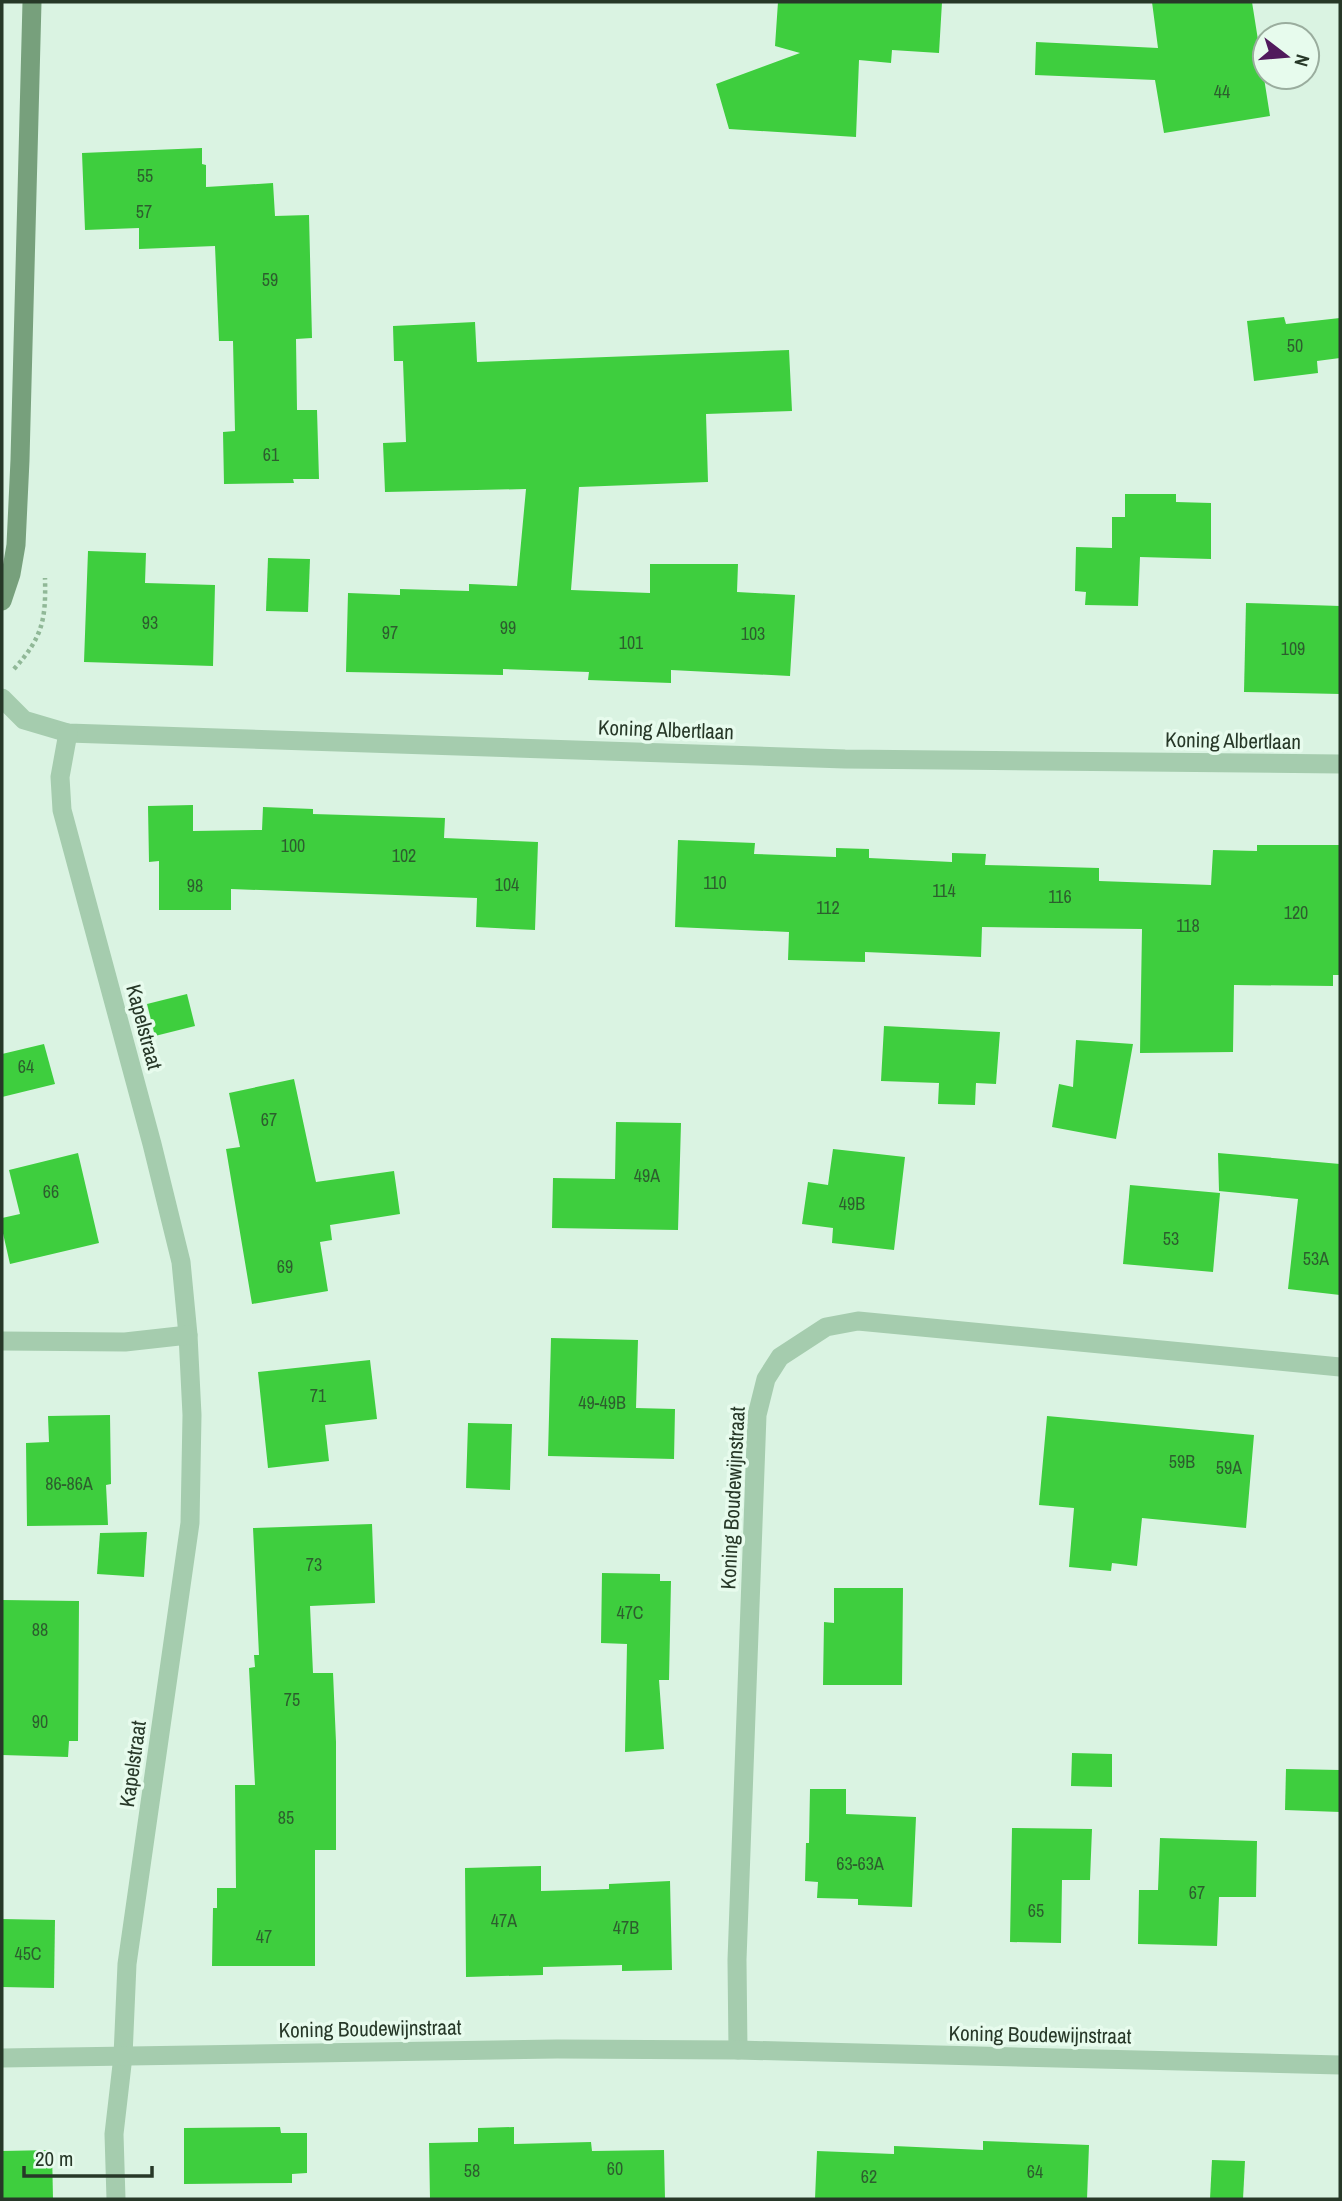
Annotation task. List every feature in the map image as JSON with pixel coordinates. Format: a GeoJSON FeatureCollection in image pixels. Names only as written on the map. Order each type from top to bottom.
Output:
{"type":"FeatureCollection","features":[{"type":"Feature","properties":{"kind":"main road"},"geometry":{"type":"LineString","coordinates":[[2,601],[11,574],[16,545],[20,472],[32,2]]}},
{"type":"Feature","properties":{"kind":"street","name":"Koning Albertlaan"},"geometry":{"type":"LineString","coordinates":[[2,698],[24,720],[68,733],[845,759],[1340,764]]}},
{"type":"Feature","properties":{"kind":"street","name":"Kapelstraat"},"geometry":{"type":"LineString","coordinates":[[68,733],[60,777],[62,810],[181,1262],[192,1415],[190,1523],[127,1964],[123,2056],[114,2134],[116,2199]]}},
{"type":"Feature","properties":{"kind":"street","name":"Koning Boudewijnstraat"},"geometry":{"type":"LineString","coordinates":[[738,2050],[737,1960],[757,1415],[766,1379],[780,1357],[826,1327],[858,1321],[1340,1367]]}},
{"type":"Feature","properties":{"kind":"street"},"geometry":{"type":"LineString","coordinates":[[2,1341],[125,1342],[188,1335]]}},
{"type":"Feature","properties":{"kind":"street","name":"Koning Boudewijnstraat"},"geometry":{"type":"LineString","coordinates":[[2,2058],[557,2049],[738,2050],[1340,2065]]}},
{"type":"Feature","properties":{"kind":"building"},"geometry":{"type":"Polygon","coordinates":[[[778,2],[942,2],[939,53],[892,50],[891,63],[859,60],[856,137],[729,129],[716,84],[800,53],[775,46],[778,2]]]}},
{"type":"Feature","properties":{"kind":"building"},"geometry":{"type":"Polygon","coordinates":[[[1152,2],[1252,2],[1255,21],[1251,21],[1251,91],[1266,91],[1270,116],[1164,133],[1155,80],[1035,75],[1036,42],[1158,48],[1152,2]]]}},
{"type":"Feature","properties":{"kind":"building"},"geometry":{"type":"Polygon","coordinates":[[[202,148],[202,164],[206,165],[206,187],[273,183],[275,216],[309,215],[312,338],[296,339],[297,410],[317,410],[319,479],[293,479],[294,483],[224,484],[223,432],[235,431],[233,341],[219,341],[215,246],[139,249],[139,228],[85,230],[82,153],[202,148]]]}},
{"type":"Feature","properties":{"kind":"building"},"geometry":{"type":"Polygon","coordinates":[[[1284,317],[1286,324],[1340,318],[1340,358],[1317,361],[1318,373],[1254,381],[1247,321],[1284,317]]]}},
{"type":"Feature","properties":{"kind":"building"},"geometry":{"type":"Polygon","coordinates":[[[475,322],[477,362],[789,350],[792,411],[706,414],[708,482],[579,487],[571,590],[650,593],[650,564],[738,564],[737,592],[795,595],[790,676],[671,670],[671,683],[588,680],[589,672],[503,669],[503,675],[346,672],[348,593],[400,595],[400,589],[469,591],[469,584],[517,586],[526,489],[385,492],[383,443],[406,442],[403,361],[394,361],[393,326],[475,322]]]}},
{"type":"Feature","properties":{"kind":"building"},"geometry":{"type":"Polygon","coordinates":[[[1125,494],[1176,494],[1176,502],[1211,503],[1211,559],[1140,557],[1138,606],[1085,605],[1086,592],[1075,591],[1076,547],[1112,548],[1112,517],[1125,517],[1125,494]]]}},
{"type":"Feature","properties":{"kind":"building"},"geometry":{"type":"Polygon","coordinates":[[[88,551],[146,553],[145,583],[215,585],[213,666],[84,662],[88,551]]]}},
{"type":"Feature","properties":{"kind":"building"},"geometry":{"type":"Polygon","coordinates":[[[268,558],[310,559],[308,612],[266,611],[268,558]]]}},
{"type":"Feature","properties":{"kind":"building"},"geometry":{"type":"Polygon","coordinates":[[[1246,603],[1340,606],[1340,694],[1244,692],[1246,603]]]}},
{"type":"Feature","properties":{"kind":"building"},"geometry":{"type":"Polygon","coordinates":[[[193,805],[193,831],[262,830],[263,807],[313,809],[313,814],[445,818],[444,838],[538,842],[535,930],[476,927],[477,898],[231,889],[231,910],[159,910],[159,861],[149,862],[148,806],[193,805]]]}},
{"type":"Feature","properties":{"kind":"building"},"geometry":{"type":"Polygon","coordinates":[[[678,840],[755,843],[754,854],[836,857],[836,848],[869,849],[869,858],[952,862],[952,853],[986,854],[985,865],[1099,868],[1099,881],[1211,885],[1213,850],[1257,851],[1257,845],[1340,845],[1340,975],[1333,975],[1333,986],[1234,985],[1233,1052],[1140,1053],[1142,929],[982,927],[981,957],[865,952],[865,962],[788,960],[789,932],[675,927],[678,840]]]}},
{"type":"Feature","properties":{"kind":"building"},"geometry":{"type":"Polygon","coordinates":[[[187,994],[195,1026],[155,1036],[147,1004],[187,994]]]}},
{"type":"Feature","properties":{"kind":"building"},"geometry":{"type":"Polygon","coordinates":[[[884,1026],[1000,1032],[996,1084],[976,1083],[975,1105],[938,1104],[939,1083],[881,1081],[884,1026]]]}},
{"type":"Feature","properties":{"kind":"building"},"geometry":{"type":"Polygon","coordinates":[[[1076,1040],[1133,1044],[1116,1139],[1052,1127],[1059,1084],[1073,1087],[1076,1040]]]}},
{"type":"Feature","properties":{"kind":"building"},"geometry":{"type":"Polygon","coordinates":[[[44,1044],[55,1084],[2,1097],[2,1054],[44,1044]]]}},
{"type":"Feature","properties":{"kind":"building"},"geometry":{"type":"Polygon","coordinates":[[[294,1079],[316,1182],[394,1171],[400,1214],[330,1225],[332,1240],[320,1242],[328,1291],[252,1304],[226,1149],[240,1147],[229,1093],[294,1079]]]}},
{"type":"Feature","properties":{"kind":"building"},"geometry":{"type":"Polygon","coordinates":[[[616,1122],[681,1123],[678,1230],[552,1228],[553,1178],[615,1179],[616,1122]]]}},
{"type":"Feature","properties":{"kind":"building"},"geometry":{"type":"Polygon","coordinates":[[[833,1149],[905,1157],[894,1250],[832,1243],[833,1228],[802,1224],[808,1182],[828,1185],[833,1149]]]}},
{"type":"Feature","properties":{"kind":"building"},"geometry":{"type":"Polygon","coordinates":[[[78,1153],[99,1243],[10,1264],[2,1218],[20,1214],[9,1170],[78,1153]]]}},
{"type":"Feature","properties":{"kind":"building"},"geometry":{"type":"Polygon","coordinates":[[[1218,1153],[1340,1164],[1340,1295],[1288,1289],[1298,1199],[1219,1191],[1218,1153]]]}},
{"type":"Feature","properties":{"kind":"building"},"geometry":{"type":"Polygon","coordinates":[[[1130,1185],[1220,1193],[1213,1272],[1123,1264],[1130,1185]]]}},
{"type":"Feature","properties":{"kind":"building"},"geometry":{"type":"Polygon","coordinates":[[[551,1338],[638,1340],[636,1408],[675,1409],[674,1459],[548,1456],[551,1338]]]}},
{"type":"Feature","properties":{"kind":"building"},"geometry":{"type":"Polygon","coordinates":[[[370,1360],[377,1419],[325,1425],[329,1461],[268,1468],[258,1372],[370,1360]]]}},
{"type":"Feature","properties":{"kind":"building"},"geometry":{"type":"Polygon","coordinates":[[[110,1415],[111,1484],[106,1485],[108,1525],[27,1526],[26,1443],[49,1442],[48,1416],[110,1415]]]}},
{"type":"Feature","properties":{"kind":"building"},"geometry":{"type":"Polygon","coordinates":[[[1047,1416],[1254,1435],[1246,1528],[1142,1518],[1137,1566],[1112,1563],[1111,1571],[1069,1567],[1074,1508],[1039,1505],[1047,1416]]]}},
{"type":"Feature","properties":{"kind":"building"},"geometry":{"type":"Polygon","coordinates":[[[468,1423],[512,1424],[510,1490],[466,1488],[468,1423]]]}},
{"type":"Feature","properties":{"kind":"building"},"geometry":{"type":"Polygon","coordinates":[[[372,1524],[375,1603],[310,1606],[313,1673],[333,1673],[336,1742],[336,1850],[315,1850],[315,1966],[212,1966],[213,1908],[217,1908],[217,1888],[236,1888],[235,1785],[255,1785],[249,1668],[255,1667],[254,1655],[259,1655],[253,1528],[372,1524]]]}},
{"type":"Feature","properties":{"kind":"building"},"geometry":{"type":"Polygon","coordinates":[[[147,1532],[144,1577],[97,1574],[100,1533],[147,1532]]]}},
{"type":"Feature","properties":{"kind":"building"},"geometry":{"type":"Polygon","coordinates":[[[602,1573],[660,1574],[660,1581],[671,1581],[669,1680],[659,1680],[664,1749],[625,1752],[627,1644],[601,1643],[602,1573]]]}},
{"type":"Feature","properties":{"kind":"building"},"geometry":{"type":"Polygon","coordinates":[[[834,1588],[903,1588],[902,1685],[823,1685],[824,1622],[834,1623],[834,1588]]]}},
{"type":"Feature","properties":{"kind":"building"},"geometry":{"type":"Polygon","coordinates":[[[2,1600],[79,1601],[78,1741],[69,1741],[68,1757],[2,1755],[2,1600]]]}},
{"type":"Feature","properties":{"kind":"building"},"geometry":{"type":"Polygon","coordinates":[[[1072,1753],[1112,1754],[1112,1787],[1071,1786],[1072,1753]]]}},
{"type":"Feature","properties":{"kind":"building"},"geometry":{"type":"Polygon","coordinates":[[[1286,1769],[1340,1770],[1340,1812],[1285,1810],[1286,1769]]]}},
{"type":"Feature","properties":{"kind":"building"},"geometry":{"type":"Polygon","coordinates":[[[810,1789],[846,1789],[846,1814],[916,1817],[912,1907],[858,1905],[858,1899],[817,1898],[818,1882],[805,1881],[810,1789]]]}},
{"type":"Feature","properties":{"kind":"building"},"geometry":{"type":"Polygon","coordinates":[[[1012,1828],[1092,1829],[1090,1880],[1062,1880],[1061,1943],[1010,1942],[1012,1828]]]}},
{"type":"Feature","properties":{"kind":"building"},"geometry":{"type":"Polygon","coordinates":[[[1160,1838],[1257,1841],[1256,1897],[1219,1897],[1217,1946],[1138,1944],[1139,1890],[1158,1890],[1160,1838]]]}},
{"type":"Feature","properties":{"kind":"building"},"geometry":{"type":"Polygon","coordinates":[[[541,1866],[541,1891],[609,1889],[609,1884],[670,1881],[672,1970],[622,1971],[622,1965],[543,1967],[543,1975],[466,1977],[465,1868],[541,1866]]]}},
{"type":"Feature","properties":{"kind":"building"},"geometry":{"type":"Polygon","coordinates":[[[2,1919],[55,1920],[54,1988],[2,1987],[2,1919]]]}},
{"type":"Feature","properties":{"kind":"building"},"geometry":{"type":"Polygon","coordinates":[[[280,2127],[281,2133],[307,2133],[307,2173],[292,2174],[292,2183],[184,2184],[184,2128],[280,2127]]]}},
{"type":"Feature","properties":{"kind":"building"},"geometry":{"type":"Polygon","coordinates":[[[514,2127],[514,2144],[591,2142],[592,2151],[664,2150],[665,2199],[430,2199],[429,2143],[478,2142],[478,2128],[514,2127]]]}},
{"type":"Feature","properties":{"kind":"building"},"geometry":{"type":"Polygon","coordinates":[[[983,2141],[1089,2145],[1087,2199],[815,2199],[817,2151],[894,2154],[894,2146],[983,2150],[983,2141]]]}},
{"type":"Feature","properties":{"kind":"building"},"geometry":{"type":"Polygon","coordinates":[[[52,2150],[53,2199],[2,2199],[2,2151],[52,2150]]]}},
{"type":"Feature","properties":{"kind":"building"},"geometry":{"type":"Polygon","coordinates":[[[1212,2160],[1245,2161],[1243,2199],[1210,2199],[1212,2160]]]}}]}
